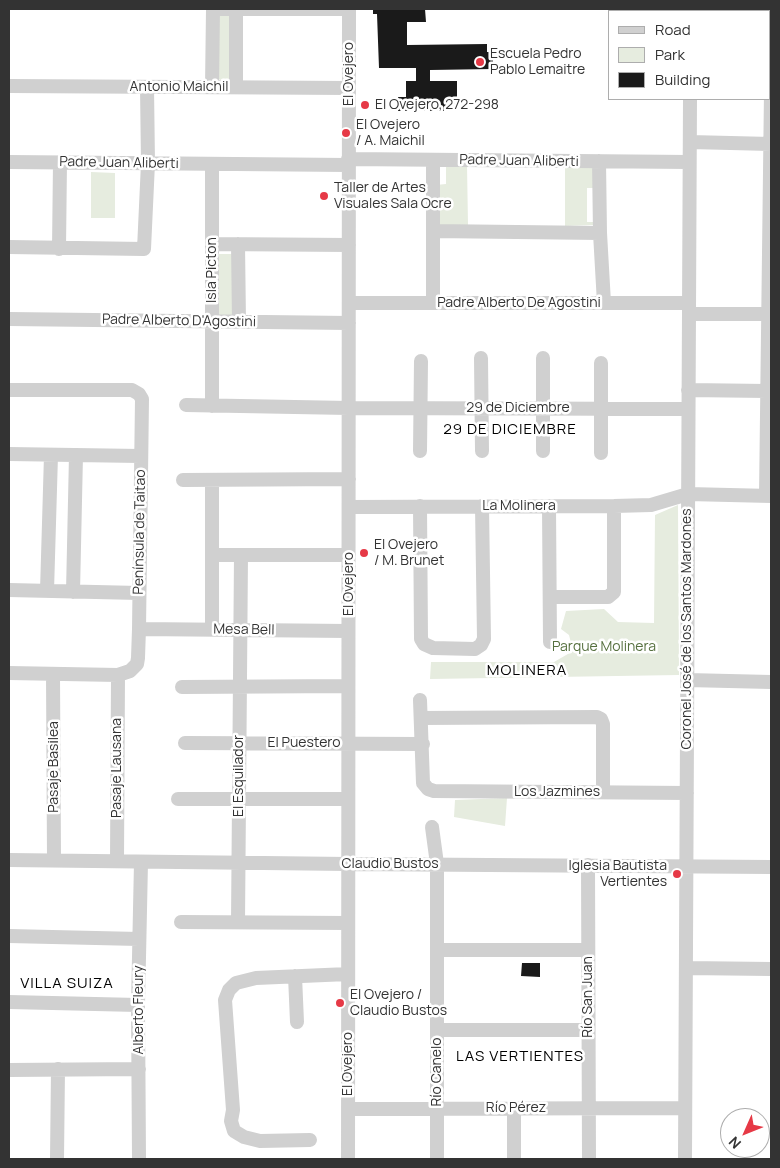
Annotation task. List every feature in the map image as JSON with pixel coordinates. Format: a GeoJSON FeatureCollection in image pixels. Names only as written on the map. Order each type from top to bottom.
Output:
{"type":"FeatureCollection","features":[{"type":"Feature","properties":{"kind":"street"},"geometry":{"type":"LineString","coordinates":[[212,87],[213,9],[349,9]]}},
{"type":"Feature","properties":{"kind":"street"},"geometry":{"type":"LineString","coordinates":[[236,9],[236,87]]}},
{"type":"Feature","properties":{"kind":"street","name":"El Ovejero"},"geometry":{"type":"LineString","coordinates":[[348,1159],[349,9]]}},
{"type":"Feature","properties":{"kind":"street","name":"Antonio Maichil"},"geometry":{"type":"LineString","coordinates":[[9,86],[349,88]]}},
{"type":"Feature","properties":{"kind":"street"},"geometry":{"type":"LineString","coordinates":[[9,247],[144,249],[148,163],[147,87]]}},
{"type":"Feature","properties":{"kind":"street"},"geometry":{"type":"LineString","coordinates":[[769,496],[768,391],[771,91]]}},
{"type":"Feature","properties":{"kind":"street","name":"Coronel José de los Santos Mardones"},"geometry":{"type":"LineString","coordinates":[[685,1159],[690,100]]}},
{"type":"Feature","properties":{"kind":"street"},"geometry":{"type":"LineString","coordinates":[[690,142],[771,144]]}},
{"type":"Feature","properties":{"kind":"street"},"geometry":{"type":"LineString","coordinates":[[432,160],[433,303]]}},
{"type":"Feature","properties":{"kind":"street","name":"Padre Juan Aliberti"},"geometry":{"type":"LineString","coordinates":[[9,162],[212,164],[432,160],[690,162]]}},
{"type":"Feature","properties":{"kind":"street"},"geometry":{"type":"LineString","coordinates":[[599,161],[600,233],[604,303]]}},
{"type":"Feature","properties":{"kind":"street"},"geometry":{"type":"LineString","coordinates":[[59,249],[60,162]]}},
{"type":"Feature","properties":{"kind":"street","name":"Isla Picton"},"geometry":{"type":"LineString","coordinates":[[212,164],[212,406]]}},
{"type":"Feature","properties":{"kind":"street"},"geometry":{"type":"LineString","coordinates":[[433,231],[600,233]]}},
{"type":"Feature","properties":{"kind":"street"},"geometry":{"type":"LineString","coordinates":[[212,244],[349,245]]}},
{"type":"Feature","properties":{"kind":"street"},"geometry":{"type":"LineString","coordinates":[[238,244],[239,322]]}},
{"type":"Feature","properties":{"kind":"street","name":"Padre Alberto De Agostini"},"geometry":{"type":"LineString","coordinates":[[349,303],[604,303],[770,314]]}},
{"type":"Feature","properties":{"kind":"street","name":"Padre Alberto D'Agostini"},"geometry":{"type":"LineString","coordinates":[[9,319],[349,323]]}},
{"type":"Feature","properties":{"kind":"street"},"geometry":{"type":"LineString","coordinates":[[481,358],[482,450]]}},
{"type":"Feature","properties":{"kind":"street"},"geometry":{"type":"LineString","coordinates":[[543,358],[543,451]]}},
{"type":"Feature","properties":{"kind":"street"},"geometry":{"type":"LineString","coordinates":[[420,451],[421,361]]}},
{"type":"Feature","properties":{"kind":"street"},"geometry":{"type":"LineString","coordinates":[[601,363],[601,453]]}},
{"type":"Feature","properties":{"kind":"street","name":"Península de Taitao"},"geometry":{"type":"LineString","coordinates":[[9,390],[132,390],[140,394],[142,400],[138,661],[127,673],[118,675]]}},
{"type":"Feature","properties":{"kind":"street"},"geometry":{"type":"LineString","coordinates":[[688,390],[768,391]]}},
{"type":"Feature","properties":{"kind":"street","name":"29 de Diciembre"},"geometry":{"type":"LineString","coordinates":[[186,405],[349,408],[688,409]]}},
{"type":"Feature","properties":{"kind":"street"},"geometry":{"type":"LineString","coordinates":[[9,454],[140,456]]}},
{"type":"Feature","properties":{"kind":"street"},"geometry":{"type":"LineString","coordinates":[[47,591],[51,455]]}},
{"type":"Feature","properties":{"kind":"street"},"geometry":{"type":"LineString","coordinates":[[72,592],[76,455]]}},
{"type":"Feature","properties":{"kind":"street"},"geometry":{"type":"LineString","coordinates":[[182,480],[349,479]]}},
{"type":"Feature","properties":{"kind":"street"},"geometry":{"type":"LineString","coordinates":[[212,480],[212,630]]}},
{"type":"Feature","properties":{"kind":"street","name":"La Molinera"},"geometry":{"type":"LineString","coordinates":[[348,507],[614,506],[651,505],[688,494],[769,496]]}},
{"type":"Feature","properties":{"kind":"street"},"geometry":{"type":"LineString","coordinates":[[420,506],[421,639],[424,644],[433,648],[475,649],[481,645],[484,639],[482,506]]}},
{"type":"Feature","properties":{"kind":"street"},"geometry":{"type":"LineString","coordinates":[[549,506],[550,642]]}},
{"type":"Feature","properties":{"kind":"street"},"geometry":{"type":"LineString","coordinates":[[550,597],[608,596],[614,592],[614,506]]}},
{"type":"Feature","properties":{"kind":"street"},"geometry":{"type":"LineString","coordinates":[[213,555],[349,554]]}},
{"type":"Feature","properties":{"kind":"street","name":"El Esquilador"},"geometry":{"type":"LineString","coordinates":[[238,922],[241,555]]}},
{"type":"Feature","properties":{"kind":"street"},"geometry":{"type":"LineString","coordinates":[[9,590],[139,593]]}},
{"type":"Feature","properties":{"kind":"street","name":"Mesa Bell"},"geometry":{"type":"LineString","coordinates":[[139,629],[348,630]]}},
{"type":"Feature","properties":{"kind":"street"},"geometry":{"type":"LineString","coordinates":[[9,673],[118,675]]}},
{"type":"Feature","properties":{"kind":"street","name":"Pasaje Basilea"},"geometry":{"type":"LineString","coordinates":[[53,674],[54,860]]}},
{"type":"Feature","properties":{"kind":"street","name":"Pasaje Lausana"},"geometry":{"type":"LineString","coordinates":[[117,861],[118,675]]}},
{"type":"Feature","properties":{"kind":"street"},"geometry":{"type":"LineString","coordinates":[[687,680],[771,682]]}},
{"type":"Feature","properties":{"kind":"street"},"geometry":{"type":"LineString","coordinates":[[182,687],[348,686]]}},
{"type":"Feature","properties":{"kind":"street"},"geometry":{"type":"LineString","coordinates":[[420,700],[423,744]]}},
{"type":"Feature","properties":{"kind":"street"},"geometry":{"type":"LineString","coordinates":[[422,718],[597,717],[601,719],[603,724],[602,792]]}},
{"type":"Feature","properties":{"kind":"street","name":"El Puestero"},"geometry":{"type":"LineString","coordinates":[[185,743],[423,744]]}},
{"type":"Feature","properties":{"kind":"street","name":"Los Jazmines"},"geometry":{"type":"LineString","coordinates":[[423,744],[423,783],[428,789],[434,791],[686,793]]}},
{"type":"Feature","properties":{"kind":"street"},"geometry":{"type":"LineString","coordinates":[[178,798],[348,799]]}},
{"type":"Feature","properties":{"kind":"street","name":"Río Canelo"},"geometry":{"type":"LineString","coordinates":[[432,827],[437,864],[438,1159]]}},
{"type":"Feature","properties":{"kind":"street","name":"Claudio Bustos"},"geometry":{"type":"LineString","coordinates":[[9,860],[771,867]]}},
{"type":"Feature","properties":{"kind":"street","name":"Alberto Fleury"},"geometry":{"type":"LineString","coordinates":[[139,1159],[138,1006],[141,862]]}},
{"type":"Feature","properties":{"kind":"street","name":"Río San Juan"},"geometry":{"type":"LineString","coordinates":[[588,865],[589,1159]]}},
{"type":"Feature","properties":{"kind":"street"},"geometry":{"type":"LineString","coordinates":[[181,922],[348,923]]}},
{"type":"Feature","properties":{"kind":"street"},"geometry":{"type":"LineString","coordinates":[[9,936],[139,938]]}},
{"type":"Feature","properties":{"kind":"street"},"geometry":{"type":"LineString","coordinates":[[437,950],[588,950]]}},
{"type":"Feature","properties":{"kind":"street"},"geometry":{"type":"LineString","coordinates":[[686,968],[771,969]]}},
{"type":"Feature","properties":{"kind":"street"},"geometry":{"type":"LineString","coordinates":[[310,1140],[260,1141],[244,1137],[234,1131],[231,1121],[233,1110],[225,1000],[236,983],[256,978],[348,974]]}},
{"type":"Feature","properties":{"kind":"street"},"geometry":{"type":"LineString","coordinates":[[295,976],[297,1022]]}},
{"type":"Feature","properties":{"kind":"street"},"geometry":{"type":"LineString","coordinates":[[9,1002],[138,1006]]}},
{"type":"Feature","properties":{"kind":"street"},"geometry":{"type":"LineString","coordinates":[[437,1030],[588,1030]]}},
{"type":"Feature","properties":{"kind":"street"},"geometry":{"type":"LineString","coordinates":[[57,1159],[58,1069]]}},
{"type":"Feature","properties":{"kind":"street"},"geometry":{"type":"LineString","coordinates":[[9,1070],[139,1069]]}},
{"type":"Feature","properties":{"kind":"street","name":"Río Pérez"},"geometry":{"type":"LineString","coordinates":[[348,1108],[685,1108]]}},
{"type":"Feature","properties":{"kind":"street"},"geometry":{"type":"LineString","coordinates":[[514,1108],[514,1159]]}},
{"type":"Feature","properties":{"kind":"green space"},"geometry":{"type":"Polygon","coordinates":[[[230,14],[232,79],[220,80],[219,15],[230,14]]]}},
{"type":"Feature","properties":{"kind":"green space"},"geometry":{"type":"Polygon","coordinates":[[[565,164],[596,164],[597,188],[587,188],[587,222],[593,222],[593,225],[565,226],[565,164]]]}},
{"type":"Feature","properties":{"kind":"green space"},"geometry":{"type":"Polygon","coordinates":[[[467,165],[468,225],[437,225],[436,185],[446,184],[446,166],[467,165]]]}},
{"type":"Feature","properties":{"kind":"green space"},"geometry":{"type":"Polygon","coordinates":[[[91,172],[115,173],[115,218],[91,218],[91,172]]]}},
{"type":"Feature","properties":{"kind":"green space"},"geometry":{"type":"Polygon","coordinates":[[[217,254],[234,254],[234,317],[216,317],[217,254]]]}},
{"type":"Feature","properties":{"kind":"green space","name":"Parque Molinera"},"geometry":{"type":"Polygon","coordinates":[[[678,505],[679,675],[430,679],[431,662],[554,662],[573,651],[569,635],[561,629],[566,611],[604,609],[618,622],[654,623],[655,515],[678,505]]]}},
{"type":"Feature","properties":{"kind":"green space"},"geometry":{"type":"Polygon","coordinates":[[[507,798],[505,826],[454,817],[455,800],[507,798]]]}},
{"type":"Feature","properties":{"kind":"building"},"geometry":{"type":"Polygon","coordinates":[[[373,9],[425,9],[426,22],[407,22],[407,45],[487,44],[487,52],[493,52],[493,69],[430,70],[430,81],[457,81],[457,111],[398,111],[398,97],[406,97],[406,81],[416,81],[416,68],[379,68],[377,14],[373,14],[373,9]]]}},
{"type":"Feature","properties":{"kind":"building"},"geometry":{"type":"Polygon","coordinates":[[[522,963],[540,963],[540,977],[521,976],[522,963]]]}},
{"type":"Feature","properties":{"kind":"place","name":"Escuela Pedro Pablo Lemaitre"},"geometry":{"type":"Point","coordinates":[480,62]}},
{"type":"Feature","properties":{"kind":"place","name":"El Ovejero, 272-298"},"geometry":{"type":"Point","coordinates":[365,105]}},
{"type":"Feature","properties":{"kind":"place","name":"El Ovejero / A. Maichil"},"geometry":{"type":"Point","coordinates":[346,133]}},
{"type":"Feature","properties":{"kind":"place","name":"Taller de Artes Visuales Sala Ocre"},"geometry":{"type":"Point","coordinates":[324,196]}},
{"type":"Feature","properties":{"kind":"place","name":"El Ovejero / M. Brunet"},"geometry":{"type":"Point","coordinates":[364,553]}},
{"type":"Feature","properties":{"kind":"place","name":"Iglesia Bautista Vertientes"},"geometry":{"type":"Point","coordinates":[677,874]}},
{"type":"Feature","properties":{"kind":"place","name":"El Ovejero / Claudio Bustos"},"geometry":{"type":"Point","coordinates":[340,1003]}},
{"type":"Feature","properties":{"kind":"district","name":"29 DE DICIEMBRE"},"geometry":{"type":"Point","coordinates":[510,430]}},
{"type":"Feature","properties":{"kind":"district","name":"MOLINERA"},"geometry":{"type":"Point","coordinates":[527,671]}},
{"type":"Feature","properties":{"kind":"district","name":"VILLA SUIZA"},"geometry":{"type":"Point","coordinates":[67,984]}},
{"type":"Feature","properties":{"kind":"district","name":"LAS VERTIENTES"},"geometry":{"type":"Point","coordinates":[520,1057]}}]}
